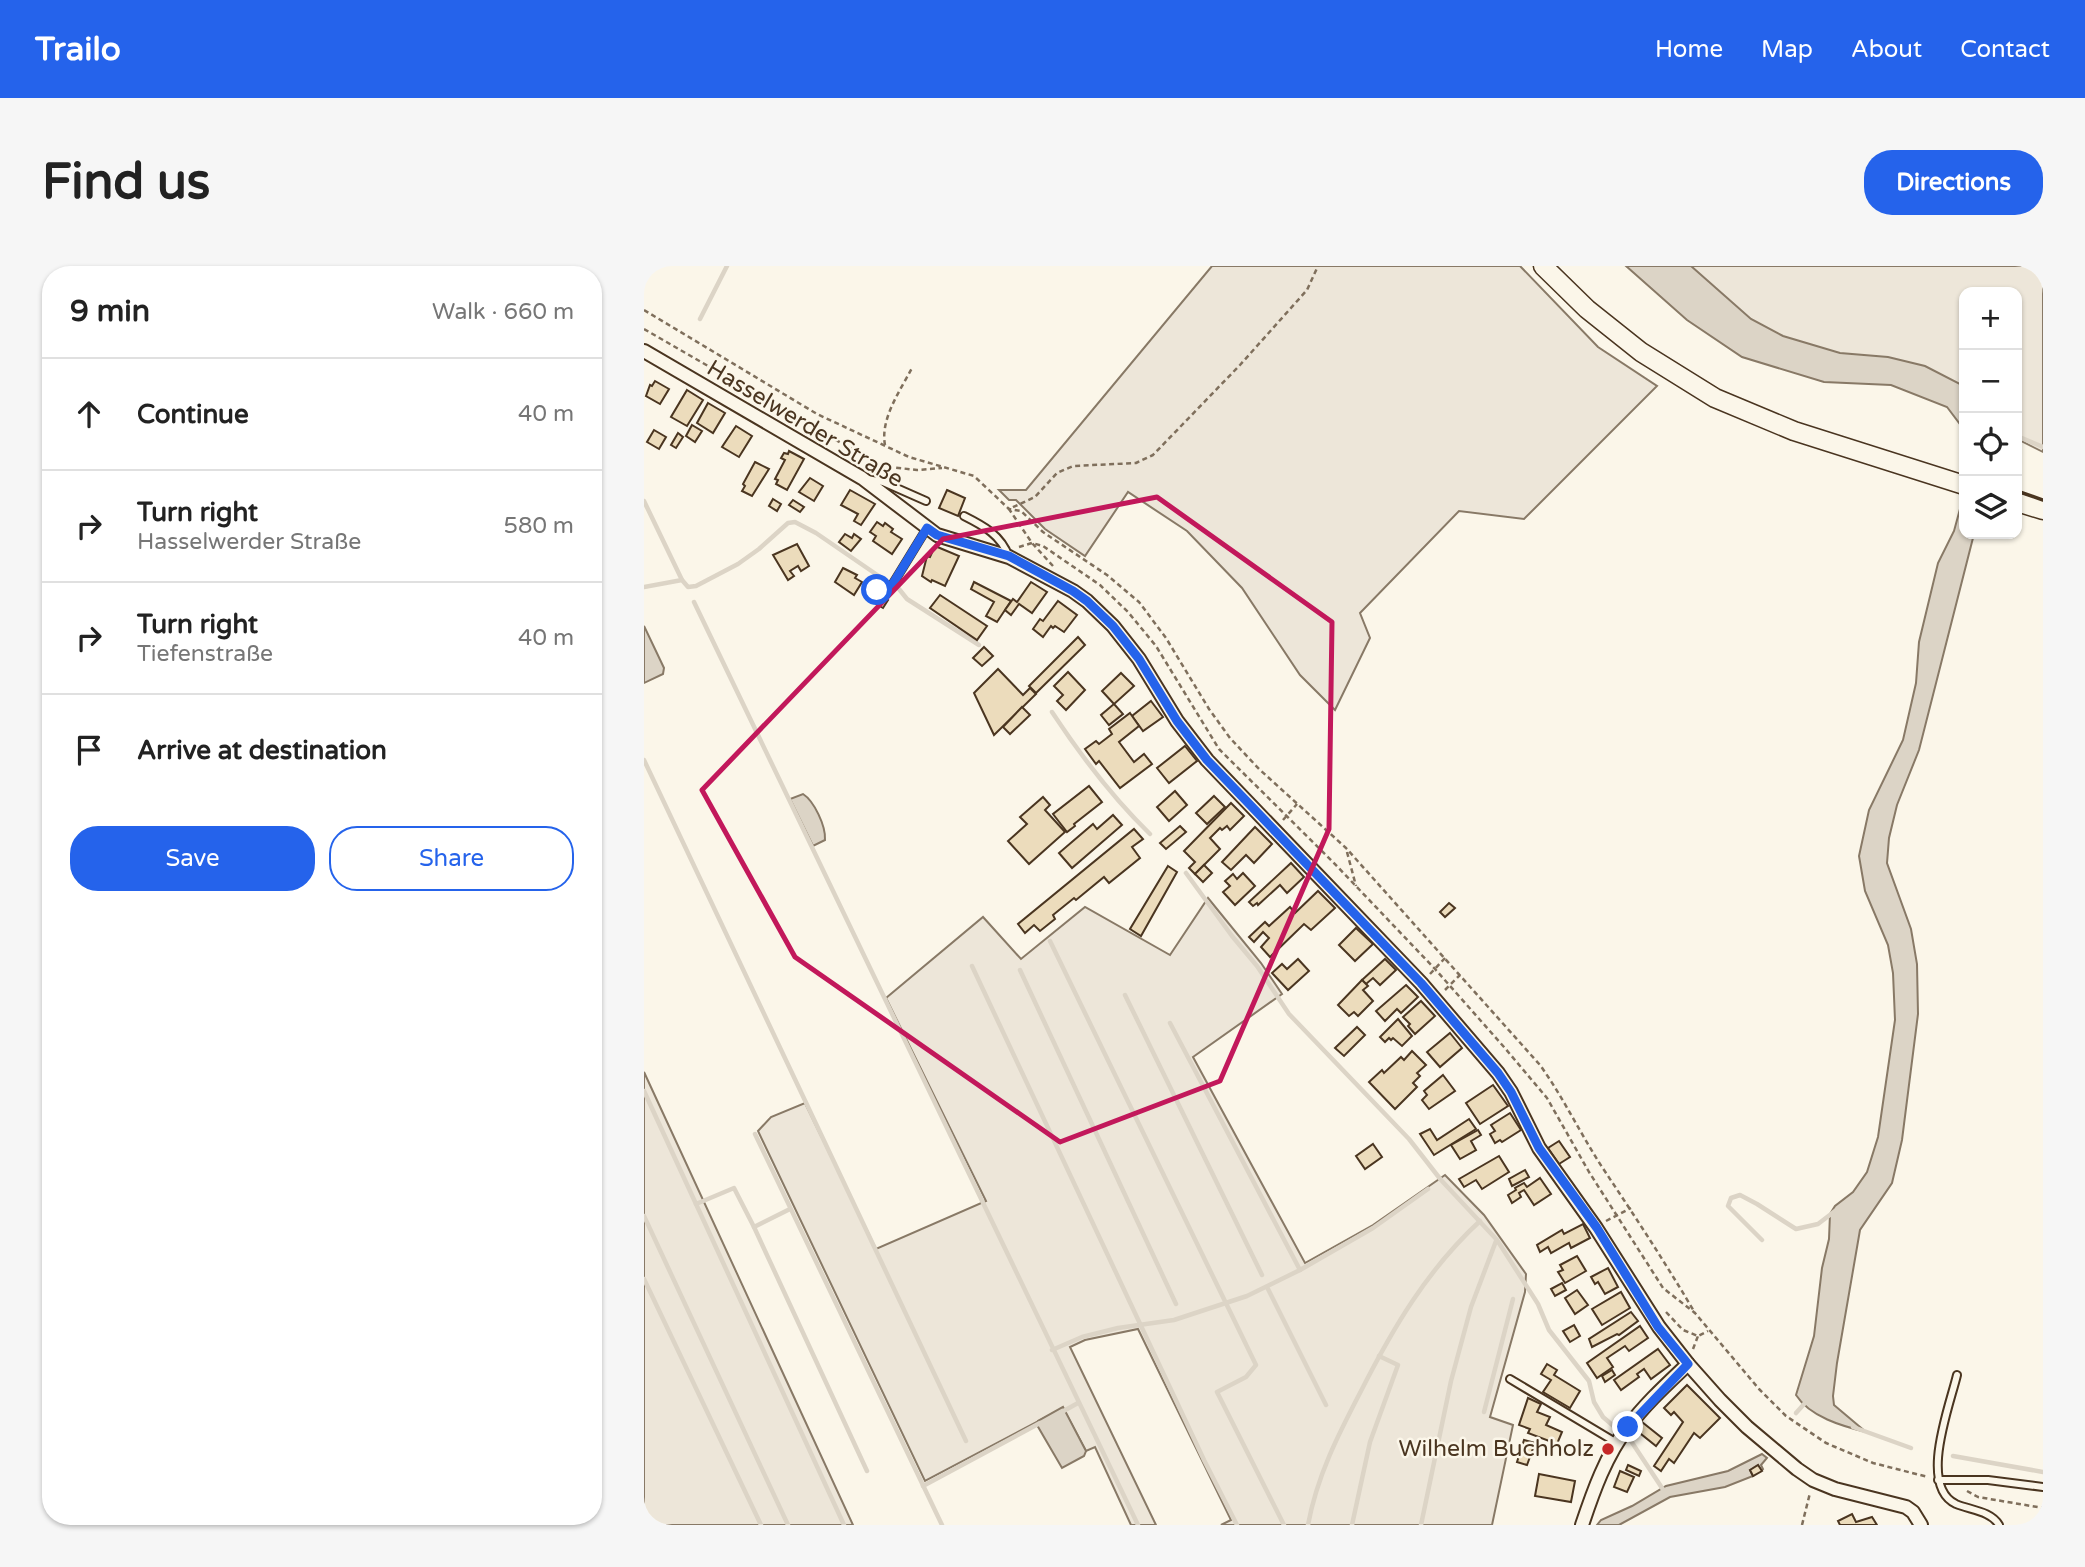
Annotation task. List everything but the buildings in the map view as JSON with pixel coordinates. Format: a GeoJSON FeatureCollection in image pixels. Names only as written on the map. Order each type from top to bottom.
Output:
{"type":"FeatureCollection","features":[{"type":"Feature","properties":{"kind":"main road"},"geometry":{"type":"LineString","coordinates":[[1543,266],[1587,309],[1641,352],[1675,376],[1714,398],[1760,418],[1959,483]]}},
{"type":"Feature","properties":{"kind":"main road"},"geometry":{"type":"LineString","coordinates":[[2022,504],[2043,510]]}},
{"type":"Feature","properties":{"kind":"street","name":"Hasselwerder Straße"},"geometry":{"type":"LineString","coordinates":[[644,351],[862,478],[927,528],[947,538],[1009,556],[1087,601],[1113,626],[1139,659],[1177,721],[1207,760],[1404,965],[1498,1073],[1511,1092],[1539,1148],[1597,1228],[1658,1327],[1747,1427],[1813,1480],[1835,1489],[1906,1507],[1913,1512],[1921,1525]]}},
{"type":"Feature","properties":{"kind":"street"},"geometry":{"type":"LineString","coordinates":[[1582,1525],[1599,1478],[1618,1441],[1689,1361]]}},
{"type":"Feature","properties":{"kind":"lane"},"geometry":{"type":"LineString","coordinates":[[862,478],[883,482],[926,501]]}},
{"type":"Feature","properties":{"kind":"lane"},"geometry":{"type":"LineString","coordinates":[[964,516],[984,526],[1004,543],[1009,556]]}},
{"type":"Feature","properties":{"kind":"lane"},"geometry":{"type":"LineString","coordinates":[[877,590],[889,590],[927,528]]}},
{"type":"Feature","properties":{"kind":"lane"},"geometry":{"type":"LineString","coordinates":[[1957,1375],[1937,1453],[1941,1492],[1947,1498],[1994,1518],[1999,1525]]}},
{"type":"Feature","properties":{"kind":"lane"},"geometry":{"type":"LineString","coordinates":[[1510,1379],[1618,1441]]}},
{"type":"Feature","properties":{"kind":"lane"},"geometry":{"type":"LineString","coordinates":[[1938,1480],[1988,1480],[2043,1487]]}},
{"type":"Feature","properties":{"kind":"path"},"geometry":{"type":"LineString","coordinates":[[1032,543],[1009,509],[1035,497],[1058,473],[1073,466],[1136,463],[1153,455],[1240,365],[1307,290],[1318,266]]}},
{"type":"Feature","properties":{"kind":"path"},"geometry":{"type":"LineString","coordinates":[[644,329],[881,466],[917,470],[946,467]]}},
{"type":"Feature","properties":{"kind":"path"},"geometry":{"type":"LineString","coordinates":[[885,445],[883,433],[887,419],[912,368]]}},
{"type":"Feature","properties":{"kind":"path"},"geometry":{"type":"LineString","coordinates":[[1287,816],[1297,804]]}},
{"type":"Feature","properties":{"kind":"path"},"geometry":{"type":"LineString","coordinates":[[1346,848],[1356,887]]}},
{"type":"Feature","properties":{"kind":"path"},"geometry":{"type":"LineString","coordinates":[[1435,969],[1445,958]]}},
{"type":"Feature","properties":{"kind":"path"},"geometry":{"type":"LineString","coordinates":[[1449,985],[1460,975]]}},
{"type":"Feature","properties":{"kind":"path"},"geometry":{"type":"LineString","coordinates":[[1602,1225],[1631,1208]]}},
{"type":"Feature","properties":{"kind":"path"},"geometry":{"type":"LineString","coordinates":[[1664,1310],[1683,1331],[1698,1336]]}},
{"type":"Feature","properties":{"kind":"path"},"geometry":{"type":"LineString","coordinates":[[1689,1361],[1698,1336],[1708,1331]]}},
{"type":"Feature","properties":{"kind":"path"},"geometry":{"type":"LineString","coordinates":[[1802,1525],[1813,1480]]}},
{"type":"Feature","properties":{"kind":"path"},"geometry":{"type":"LineString","coordinates":[[1966,1491],[1978,1497],[2043,1508]]}},
{"type":"Feature","properties":{"kind":"highlighted area"},"geometry":{"type":"Polygon","coordinates":[[[1157,497],[1332,622],[1329,829],[1220,1081],[1060,1142],[795,957],[702,790],[943,539],[1157,497]]]}},
{"type":"Feature","properties":{"kind":"shaded area"},"geometry":{"type":"Polygon","coordinates":[[[1212,266],[1520,266],[1598,347],[1657,386],[1524,519],[1459,511],[1360,613],[1370,638],[1335,710],[1300,675],[1242,588],[1187,531],[1128,492],[1085,556],[1045,529],[1016,500],[1009,500],[999,490],[1026,490],[1212,266]]]}},
{"type":"Feature","properties":{"kind":"shaded area"},"geometry":{"type":"Polygon","coordinates":[[[1626,266],[1691,266],[1751,319],[1783,336],[1840,353],[1888,357],[1925,366],[1959,383],[1959,423],[1947,407],[1891,385],[1824,382],[1742,357],[1687,320],[1626,266]]]}},
{"type":"Feature","properties":{"kind":"shaded area"},"geometry":{"type":"Polygon","coordinates":[[[1670,266],[2043,266],[2043,452],[2022,442],[2022,287],[1959,287],[1959,401],[1771,344],[1670,266]]]}},
{"type":"Feature","properties":{"kind":"shaded area"},"geometry":{"type":"Polygon","coordinates":[[[1959,513],[1959,539],[1973,539],[1919,750],[1897,805],[1889,838],[1887,863],[1911,929],[1917,964],[1918,1014],[1902,1140],[1892,1183],[1860,1230],[1833,1396],[1834,1405],[1866,1432],[1818,1415],[1796,1395],[1814,1336],[1822,1268],[1829,1239],[1830,1214],[1835,1206],[1853,1192],[1867,1172],[1878,1137],[1895,1020],[1893,973],[1888,945],[1865,891],[1859,856],[1869,810],[1903,740],[1916,683],[1919,642],[1938,563],[1954,531],[1959,513]]]}},
{"type":"Feature","properties":{"kind":"shaded area"},"geometry":{"type":"Polygon","coordinates":[[[644,626],[664,668],[663,674],[644,683],[644,626]]]}},
{"type":"Feature","properties":{"kind":"shaded area"},"geometry":{"type":"Polygon","coordinates":[[[803,794],[815,808],[825,834],[825,840],[813,846],[790,799],[803,794]]]}},
{"type":"Feature","properties":{"kind":"shaded area"},"geometry":{"type":"Polygon","coordinates":[[[1208,898],[1261,963],[1282,994],[1193,1057],[1305,1263],[1373,1225],[1445,1175],[1484,1215],[1526,1274],[1525,1292],[1490,1417],[1513,1425],[1492,1525],[1221,1525],[1231,1520],[1138,1329],[1085,1340],[1070,1347],[1156,1525],[1131,1525],[1095,1447],[1086,1451],[1063,1408],[925,1481],[758,1131],[771,1117],[805,1103],[876,1249],[986,1201],[886,998],[983,917],[1021,959],[1085,907],[1170,955],[1208,898]]]}},
{"type":"Feature","properties":{"kind":"shaded area"},"geometry":{"type":"Polygon","coordinates":[[[644,1072],[853,1525],[644,1525],[644,1072]]]}},
{"type":"Feature","properties":{"kind":"shaded area"},"geometry":{"type":"Polygon","coordinates":[[[1063,1407],[1086,1451],[1084,1456],[1062,1468],[1037,1425],[1038,1421],[1063,1407]]]}},
{"type":"Feature","properties":{"kind":"shaded area"},"geometry":{"type":"Polygon","coordinates":[[[1762,1454],[1767,1458],[1761,1465],[1763,1469],[1761,1471],[1758,1465],[1750,1470],[1753,1476],[1725,1487],[1670,1497],[1619,1525],[1597,1525],[1601,1520],[1666,1486],[1728,1471],[1762,1454]]]}},
{"type":"Feature","properties":{"kind":"waterway"},"geometry":{"type":"LineString","coordinates":[[700,319],[727,266]]}},
{"type":"Feature","properties":{"kind":"waterway"},"geometry":{"type":"LineString","coordinates":[[2022,438],[2043,447]]}},
{"type":"Feature","properties":{"kind":"waterway"},"geometry":{"type":"LineString","coordinates":[[644,501],[682,580]]}},
{"type":"Feature","properties":{"kind":"waterway"},"geometry":{"type":"LineString","coordinates":[[644,587],[682,580],[688,587],[696,586],[738,564],[788,523],[795,522],[816,533],[886,581]]}},
{"type":"Feature","properties":{"kind":"waterway"},"geometry":{"type":"LineString","coordinates":[[899,589],[907,599],[979,645]]}},
{"type":"Feature","properties":{"kind":"waterway"},"geometry":{"type":"LineString","coordinates":[[694,602],[1138,1525]]}},
{"type":"Feature","properties":{"kind":"waterway"},"geometry":{"type":"LineString","coordinates":[[1052,712],[1098,776],[1150,834]]}},
{"type":"Feature","properties":{"kind":"waterway"},"geometry":{"type":"LineString","coordinates":[[644,760],[966,1441]]}},
{"type":"Feature","properties":{"kind":"waterway"},"geometry":{"type":"LineString","coordinates":[[1186,873],[1257,966],[1289,1014],[1409,1139],[1441,1180],[1497,1240],[1538,1304],[1549,1330],[1589,1381],[1594,1402],[1603,1417],[1631,1441],[1664,1491]]}},
{"type":"Feature","properties":{"kind":"waterway"},"geometry":{"type":"LineString","coordinates":[[1050,941],[1256,1365],[1246,1377],[1217,1392],[1284,1525]]}},
{"type":"Feature","properties":{"kind":"waterway"},"geometry":{"type":"LineString","coordinates":[[972,966],[1237,1525]]}},
{"type":"Feature","properties":{"kind":"waterway"},"geometry":{"type":"LineString","coordinates":[[1020,970],[1176,1304]]}},
{"type":"Feature","properties":{"kind":"waterway"},"geometry":{"type":"LineString","coordinates":[[1125,995],[1262,1275]]}},
{"type":"Feature","properties":{"kind":"waterway"},"geometry":{"type":"LineString","coordinates":[[1170,1023],[1300,1270]]}},
{"type":"Feature","properties":{"kind":"waterway"},"geometry":{"type":"LineString","coordinates":[[644,1091],[696,1204],[734,1188],[754,1227],[790,1209]]}},
{"type":"Feature","properties":{"kind":"waterway"},"geometry":{"type":"LineString","coordinates":[[755,1134],[942,1525]]}},
{"type":"Feature","properties":{"kind":"waterway"},"geometry":{"type":"LineString","coordinates":[[1052,1350],[1082,1337],[1118,1328],[1174,1320],[1247,1296],[1300,1270],[1373,1228],[1428,1189]]}},
{"type":"Feature","properties":{"kind":"waterway"},"geometry":{"type":"LineString","coordinates":[[1762,1240],[1728,1206],[1731,1198],[1740,1195],[1796,1229],[1818,1224],[1835,1211]]}},
{"type":"Feature","properties":{"kind":"waterway"},"geometry":{"type":"LineString","coordinates":[[696,1204],[844,1525]]}},
{"type":"Feature","properties":{"kind":"waterway"},"geometry":{"type":"LineString","coordinates":[[644,1216],[788,1525]]}},
{"type":"Feature","properties":{"kind":"waterway"},"geometry":{"type":"LineString","coordinates":[[1308,1525],[1329,1456],[1386,1345],[1427,1280],[1480,1221]]}},
{"type":"Feature","properties":{"kind":"waterway"},"geometry":{"type":"LineString","coordinates":[[754,1227],[867,1471]]}},
{"type":"Feature","properties":{"kind":"waterway"},"geometry":{"type":"LineString","coordinates":[[1421,1525],[1451,1381],[1471,1307],[1496,1241]]}},
{"type":"Feature","properties":{"kind":"waterway"},"geometry":{"type":"LineString","coordinates":[[644,1279],[761,1525]]}},
{"type":"Feature","properties":{"kind":"waterway"},"geometry":{"type":"LineString","coordinates":[[1267,1287],[1326,1405]]}},
{"type":"Feature","properties":{"kind":"waterway"},"geometry":{"type":"LineString","coordinates":[[1484,1412],[1513,1299]]}},
{"type":"Feature","properties":{"kind":"waterway"},"geometry":{"type":"LineString","coordinates":[[1352,1525],[1370,1442],[1398,1365],[1379,1356]]}},
{"type":"Feature","properties":{"kind":"waterway"},"geometry":{"type":"LineString","coordinates":[[1060,1413],[1078,1403]]}},
{"type":"Feature","properties":{"kind":"waterway"},"geometry":{"type":"LineString","coordinates":[[1796,1413],[1805,1403]]}},
{"type":"Feature","properties":{"kind":"waterway"},"geometry":{"type":"LineString","coordinates":[[923,1486],[1040,1423]]}},
{"type":"Feature","properties":{"kind":"waterway"},"geometry":{"type":"LineString","coordinates":[[1853,1427],[1911,1448]]}},
{"type":"Feature","properties":{"kind":"waterway"},"geometry":{"type":"LineString","coordinates":[[1953,1456],[2043,1472]]}},
{"type":"Feature","properties":{"kind":"wall"},"geometry":{"type":"LineString","coordinates":[[2022,493],[2043,500]]}},
{"type":"Feature","properties":{"kind":"place","name":"Wilhelm Buchholz"},"geometry":{"type":"Point","coordinates":[1608,1449]}},
{"type":"Feature","properties":{"kind":"route"},"geometry":{"type":"LineString","coordinates":[[877,590],[889,590],[927,528],[937,535],[1009,556],[1073,591],[1113,626],[1139,659],[1177,721],[1207,760],[1421,983],[1498,1073],[1511,1092],[1539,1148],[1597,1228],[1658,1327],[1688,1364],[1628,1427]]}}]}
